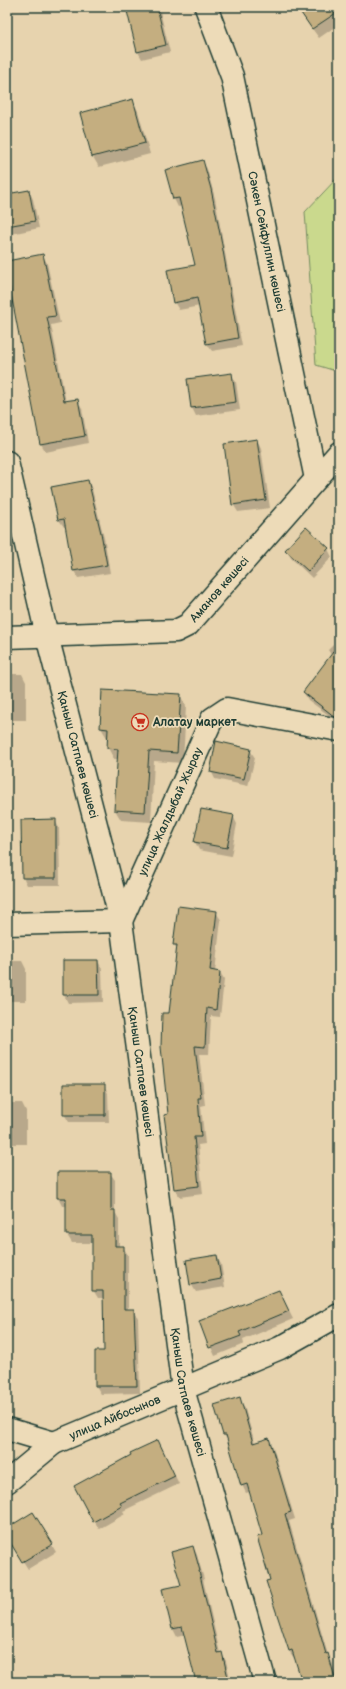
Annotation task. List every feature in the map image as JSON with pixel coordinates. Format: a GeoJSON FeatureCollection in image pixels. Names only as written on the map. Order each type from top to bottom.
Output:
{"type":"FeatureCollection","features":[{"type":"Feature","properties":{"kind":"street","name":"Сәкен Сейфуллин көшесі"},"geometry":{"type":"LineString","coordinates":[[206,7],[232,76],[316,479]]}},
{"type":"Feature","properties":{"kind":"street","name":"Аманов көшесі"},"geometry":{"type":"LineString","coordinates":[[7,637],[176,631],[188,625],[339,453]]}},
{"type":"Feature","properties":{"kind":"street","name":"Қаныш Сатпаев көшесі"},"geometry":{"type":"LineString","coordinates":[[7,462],[46,636],[122,921],[183,1389],[265,1682]]}},
{"type":"Feature","properties":{"kind":"street","name":"улица Жалдыбай Жырау"},"geometry":{"type":"LineString","coordinates":[[122,921],[212,719],[227,709],[339,730]]}},
{"type":"Feature","properties":{"kind":"street"},"geometry":{"type":"LineString","coordinates":[[7,924],[122,921]]}},
{"type":"Feature","properties":{"kind":"street","name":"улица Айбосынов"},"geometry":{"type":"LineString","coordinates":[[7,1482],[54,1443],[280,1348],[339,1315]]}},
{"type":"Feature","properties":{"kind":"street"},"geometry":{"type":"LineString","coordinates":[[7,1429],[54,1443]]}},
{"type":"Feature","properties":{"kind":"green space"},"geometry":{"type":"Polygon","coordinates":[[[339,176],[339,372],[316,365],[305,212],[339,176]]]}},
{"type":"Feature","properties":{"kind":"building"},"geometry":{"type":"Polygon","coordinates":[[[126,7],[157,7],[166,45],[137,52],[126,7]]]}},
{"type":"Feature","properties":{"kind":"building"},"geometry":{"type":"Polygon","coordinates":[[[297,7],[339,7],[339,11],[312,29],[297,7]]]}},
{"type":"Feature","properties":{"kind":"building"},"geometry":{"type":"Polygon","coordinates":[[[133,99],[145,143],[92,157],[80,113],[133,99]]]}},
{"type":"Feature","properties":{"kind":"building"},"geometry":{"type":"Polygon","coordinates":[[[203,160],[211,189],[221,239],[238,338],[206,344],[197,298],[173,303],[167,270],[195,265],[179,198],[173,199],[165,170],[203,160]]]}},
{"type":"Feature","properties":{"kind":"building"},"geometry":{"type":"Polygon","coordinates":[[[29,190],[35,221],[7,226],[7,194],[29,190]]]}},
{"type":"Feature","properties":{"kind":"building"},"geometry":{"type":"Polygon","coordinates":[[[43,254],[56,316],[47,317],[64,401],[78,399],[85,436],[40,444],[7,273],[7,261],[43,254]]]}},
{"type":"Feature","properties":{"kind":"building"},"geometry":{"type":"Polygon","coordinates":[[[232,373],[236,402],[191,408],[187,379],[232,373]]]}},
{"type":"Feature","properties":{"kind":"building"},"geometry":{"type":"Polygon","coordinates":[[[257,439],[266,500],[232,505],[224,444],[257,439]]]}},
{"type":"Feature","properties":{"kind":"building"},"geometry":{"type":"Polygon","coordinates":[[[88,480],[107,565],[73,571],[64,519],[58,520],[51,487],[88,480]]]}},
{"type":"Feature","properties":{"kind":"building"},"geometry":{"type":"Polygon","coordinates":[[[306,527],[329,548],[308,571],[285,550],[306,527]]]}},
{"type":"Feature","properties":{"kind":"building"},"geometry":{"type":"Polygon","coordinates":[[[339,644],[339,717],[335,717],[303,692],[339,644]]]}},
{"type":"Feature","properties":{"kind":"building"},"geometry":{"type":"Polygon","coordinates":[[[102,690],[181,694],[177,753],[149,751],[145,812],[114,810],[118,749],[107,748],[108,729],[100,728],[102,690]]]}},
{"type":"Feature","properties":{"kind":"building"},"geometry":{"type":"Polygon","coordinates":[[[216,741],[251,749],[244,779],[210,772],[216,741]]]}},
{"type":"Feature","properties":{"kind":"building"},"geometry":{"type":"Polygon","coordinates":[[[201,809],[234,815],[227,848],[194,842],[201,809]]]}},
{"type":"Feature","properties":{"kind":"building"},"geometry":{"type":"Polygon","coordinates":[[[56,819],[56,878],[22,878],[21,820],[56,819]]]}},
{"type":"Feature","properties":{"kind":"building"},"geometry":{"type":"Polygon","coordinates":[[[178,906],[217,911],[210,970],[220,972],[216,1010],[207,1008],[205,1047],[195,1046],[201,1098],[198,1098],[201,1137],[194,1137],[199,1186],[174,1189],[164,1115],[168,1114],[161,1047],[162,1013],[169,1013],[177,945],[173,945],[178,906]]]}},
{"type":"Feature","properties":{"kind":"building"},"geometry":{"type":"Polygon","coordinates":[[[63,960],[98,960],[99,995],[63,995],[63,960]]]}},
{"type":"Feature","properties":{"kind":"building"},"geometry":{"type":"Polygon","coordinates":[[[63,1084],[105,1084],[105,1115],[63,1115],[63,1084]]]}},
{"type":"Feature","properties":{"kind":"building"},"geometry":{"type":"Polygon","coordinates":[[[57,1172],[111,1172],[111,1210],[115,1210],[115,1246],[124,1246],[124,1309],[134,1309],[137,1386],[95,1386],[95,1351],[104,1351],[103,1291],[92,1291],[92,1235],[66,1235],[66,1198],[57,1198],[57,1172]]]}},
{"type":"Feature","properties":{"kind":"building"},"geometry":{"type":"Polygon","coordinates":[[[217,1255],[221,1279],[190,1285],[186,1260],[217,1255]]]}},
{"type":"Feature","properties":{"kind":"building"},"geometry":{"type":"Polygon","coordinates":[[[279,1290],[289,1311],[239,1332],[241,1336],[209,1348],[199,1321],[279,1290]]]}},
{"type":"Feature","properties":{"kind":"building"},"geometry":{"type":"Polygon","coordinates":[[[240,1397],[253,1443],[269,1438],[291,1512],[285,1514],[326,1654],[328,1653],[336,1682],[302,1682],[292,1650],[289,1651],[266,1581],[270,1580],[257,1537],[262,1535],[247,1484],[241,1486],[226,1435],[223,1435],[214,1405],[240,1397]]]}},
{"type":"Feature","properties":{"kind":"building"},"geometry":{"type":"Polygon","coordinates":[[[158,1440],[175,1476],[120,1503],[122,1506],[93,1522],[74,1486],[131,1455],[130,1453],[158,1440]]]}},
{"type":"Feature","properties":{"kind":"building"},"geometry":{"type":"Polygon","coordinates":[[[33,1512],[53,1544],[22,1562],[7,1537],[7,1528],[33,1512]]]}},
{"type":"Feature","properties":{"kind":"building"},"geometry":{"type":"Polygon","coordinates":[[[193,1546],[218,1653],[222,1652],[229,1682],[196,1682],[182,1627],[172,1629],[162,1589],[181,1585],[171,1552],[193,1546]]]}},
{"type":"Feature","properties":{"kind":"place","name":"Алатау маркет"},"geometry":{"type":"Point","coordinates":[140,722]}}]}
